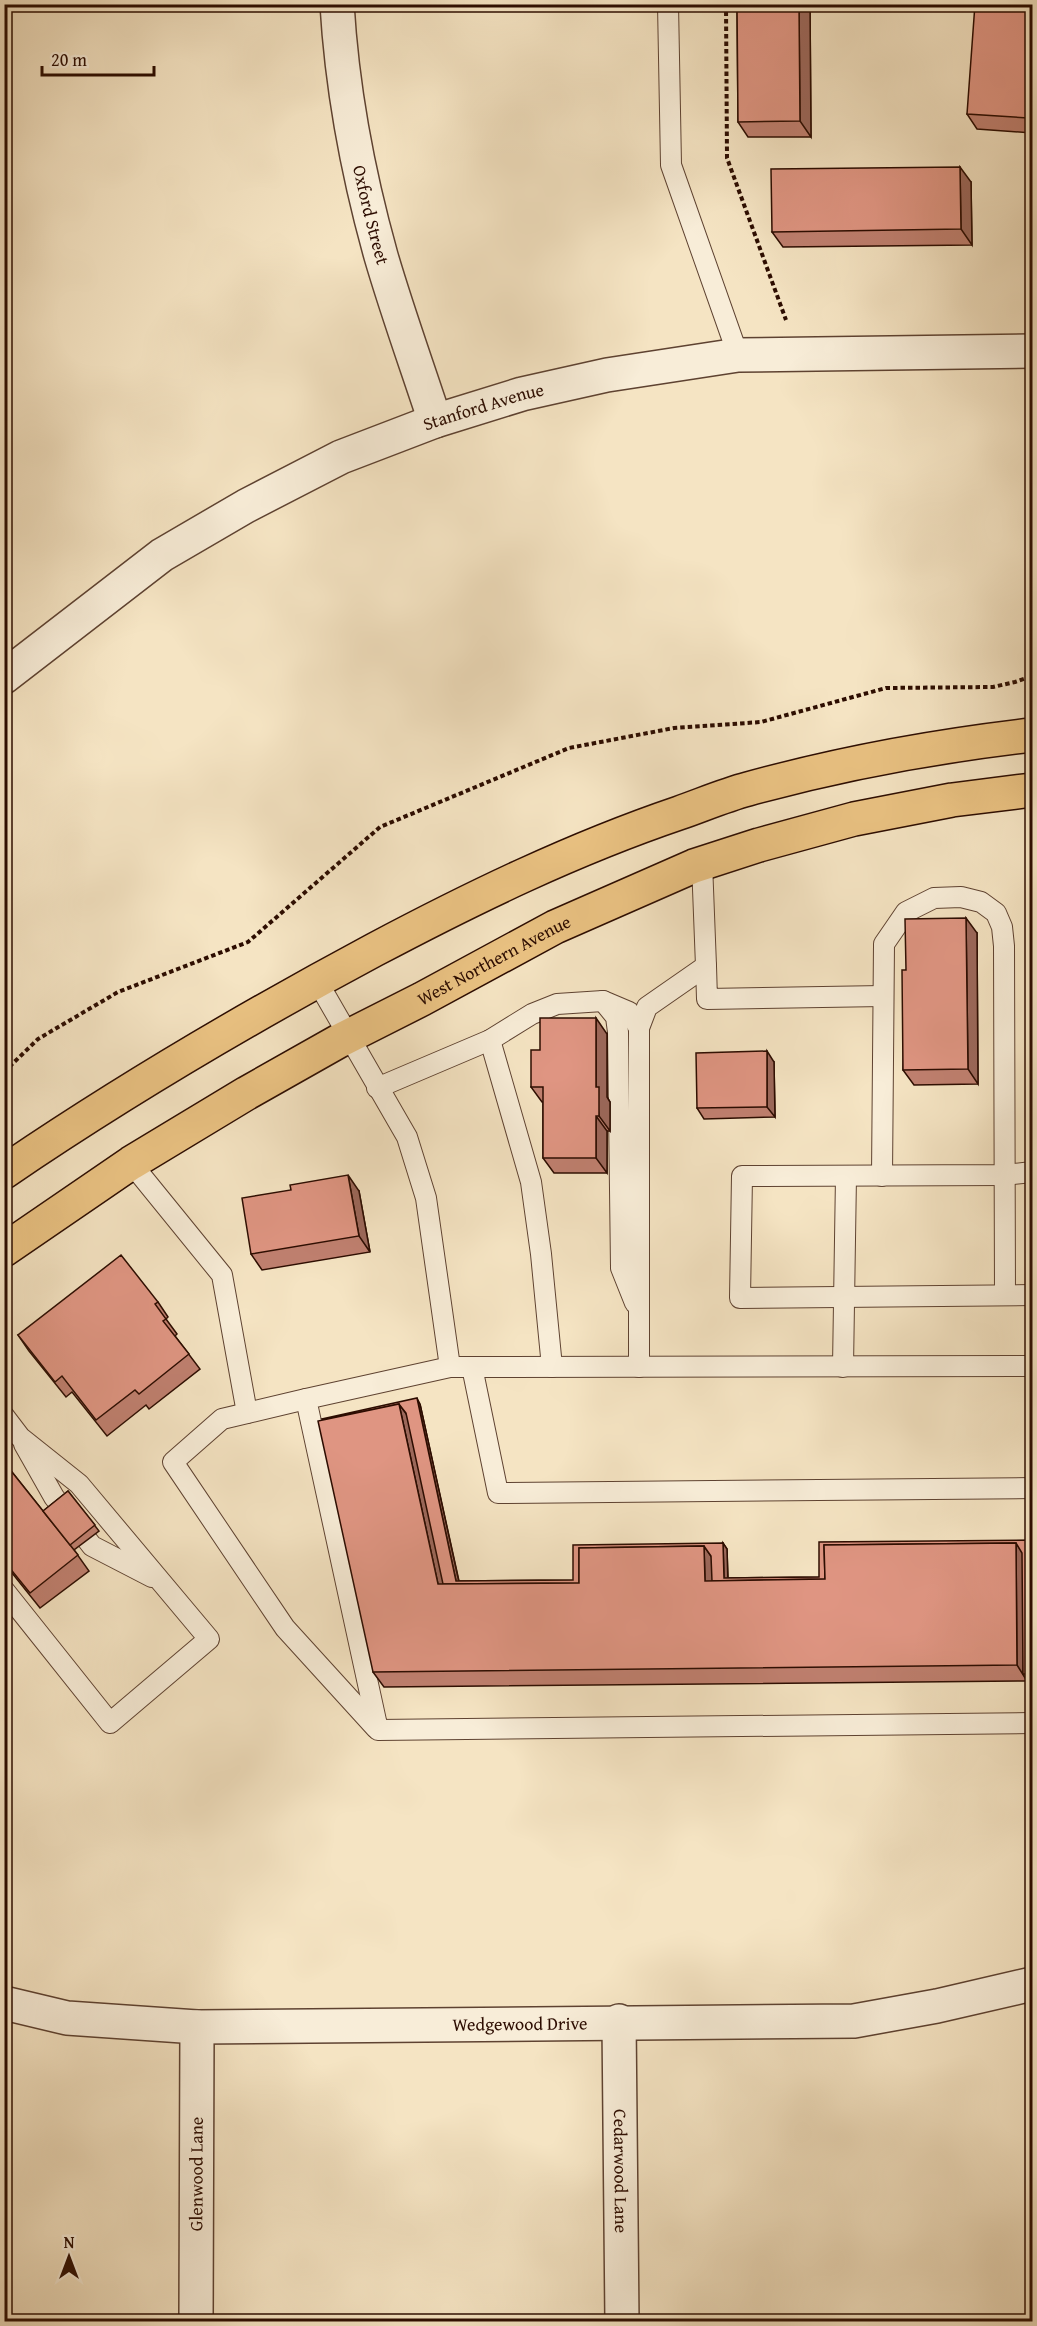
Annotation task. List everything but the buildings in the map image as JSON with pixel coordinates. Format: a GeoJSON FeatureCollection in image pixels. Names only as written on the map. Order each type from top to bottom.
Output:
{"type":"FeatureCollection","features":[{"type":"Feature","properties":{"kind":"main road"},"geometry":{"type":"LineString","coordinates":[[4,1173],[88,1116],[227,1031],[437,917],[540,867],[637,827],[746,789],[874,758],[1032,735]]}},
{"type":"Feature","properties":{"kind":"main road","name":"West Northern Avenue"},"geometry":{"type":"LineString","coordinates":[[4,1250],[131,1163],[247,1093],[347,1037],[555,927],[702,863],[759,844],[854,819],[952,800],[1032,790]]}},
{"type":"Feature","properties":{"kind":"street","name":"Oxford Street"},"geometry":{"type":"LineString","coordinates":[[337,4],[339,48],[350,120],[381,256],[435,421]]}},
{"type":"Feature","properties":{"kind":"street","name":"Stanford Avenue"},"geometry":{"type":"LineString","coordinates":[[4,677],[162,555],[246,506],[341,457],[435,421],[522,394],[607,375],[738,355],[1032,351]]}},
{"type":"Feature","properties":{"kind":"street","name":"Wedgewood Drive"},"geometry":{"type":"LineString","coordinates":[[4,2003],[68,2018],[197,2027],[620,2021],[854,2021],[937,2006],[1032,1984]]}},
{"type":"Feature","properties":{"kind":"street","name":"Cedarwood Lane"},"geometry":{"type":"LineString","coordinates":[[620,2021],[622,2322]]}},
{"type":"Feature","properties":{"kind":"street","name":"Glenwood Lane"},"geometry":{"type":"LineString","coordinates":[[196,2322],[197,2027]]}},
{"type":"Feature","properties":{"kind":"lane"},"geometry":{"type":"LineString","coordinates":[[668,4],[671,165],[738,355]]}},
{"type":"Feature","properties":{"kind":"lane"},"geometry":{"type":"LineString","coordinates":[[702,863],[707,999],[883,996]]}},
{"type":"Feature","properties":{"kind":"lane"},"geometry":{"type":"LineString","coordinates":[[882,1176],[884,944],[906,912],[934,898],[961,897],[981,902],[996,913],[1002,927],[1004,946],[1005,1295]]}},
{"type":"Feature","properties":{"kind":"lane"},"geometry":{"type":"LineString","coordinates":[[639,1367],[639,1028],[647,1007],[706,966]]}},
{"type":"Feature","properties":{"kind":"lane"},"geometry":{"type":"LineString","coordinates":[[317,981],[347,1037],[407,1137],[426,1198],[450,1367]]}},
{"type":"Feature","properties":{"kind":"lane"},"geometry":{"type":"LineString","coordinates":[[377,1088],[490,1040],[532,1014],[557,1004],[603,1001],[629,1012],[639,1028]]}},
{"type":"Feature","properties":{"kind":"lane"},"geometry":{"type":"LineString","coordinates":[[603,1001],[615,1017],[618,1032],[621,1268],[639,1314]]}},
{"type":"Feature","properties":{"kind":"lane"},"geometry":{"type":"LineString","coordinates":[[490,1040],[531,1182],[541,1254],[552,1367]]}},
{"type":"Feature","properties":{"kind":"lane"},"geometry":{"type":"LineString","coordinates":[[131,1163],[222,1275],[247,1413]]}},
{"type":"Feature","properties":{"kind":"lane"},"geometry":{"type":"LineString","coordinates":[[1032,1172],[1005,1175],[742,1176],[740,1298],[1032,1295]]}},
{"type":"Feature","properties":{"kind":"lane"},"geometry":{"type":"LineString","coordinates":[[843,1367],[846,1176]]}},
{"type":"Feature","properties":{"kind":"lane"},"geometry":{"type":"LineString","coordinates":[[1032,1366],[450,1367],[222,1419],[173,1462],[285,1628],[378,1730],[1032,1723]]}},
{"type":"Feature","properties":{"kind":"lane"},"geometry":{"type":"LineString","coordinates":[[472,1367],[498,1493],[1032,1488]]}},
{"type":"Feature","properties":{"kind":"lane"},"geometry":{"type":"LineString","coordinates":[[306,1399],[378,1730]]}},
{"type":"Feature","properties":{"kind":"lane"},"geometry":{"type":"LineString","coordinates":[[4,1416],[20,1437],[54,1497],[92,1546],[160,1581]]}},
{"type":"Feature","properties":{"kind":"lane"},"geometry":{"type":"LineString","coordinates":[[4,1590],[110,1724],[209,1639],[79,1484],[20,1437]]}},
{"type":"Feature","properties":{"kind":"path"},"geometry":{"type":"LineString","coordinates":[[726,4],[727,158],[787,323]]}},
{"type":"Feature","properties":{"kind":"path"},"geometry":{"type":"LineString","coordinates":[[4,1072],[38,1039],[118,992],[248,942],[380,827],[569,748],[674,728],[761,722],[886,688],[993,687],[1032,676]]}}]}
